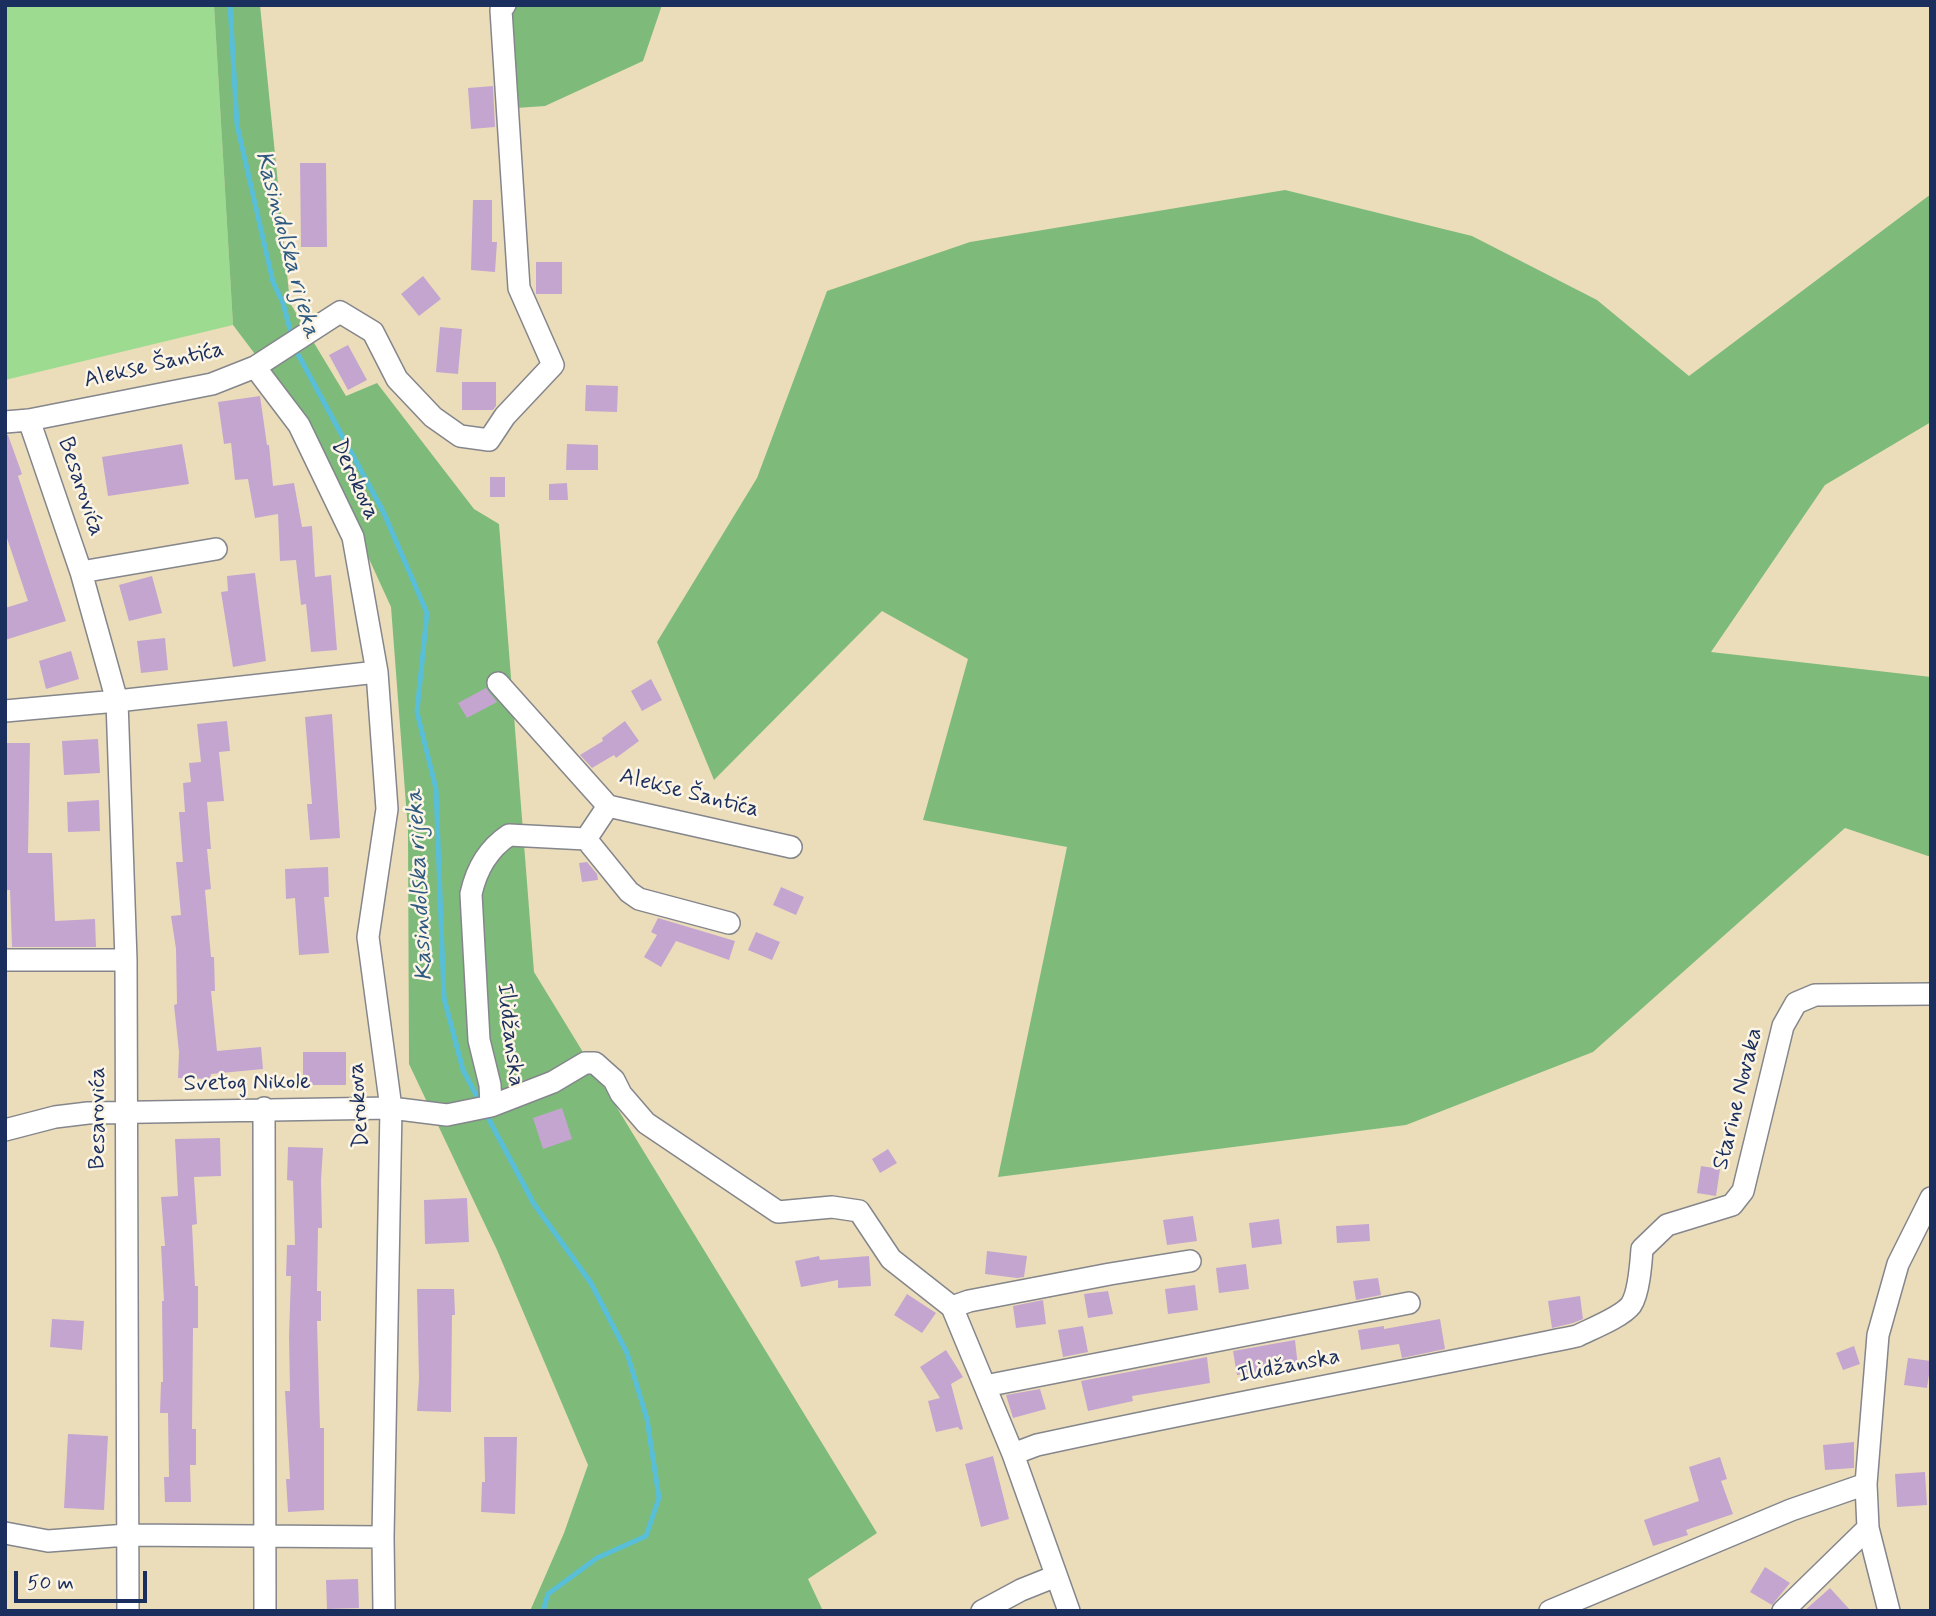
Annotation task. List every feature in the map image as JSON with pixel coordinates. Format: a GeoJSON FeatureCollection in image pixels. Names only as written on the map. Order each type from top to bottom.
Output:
{"type":"FeatureCollection","features":[{"type":"Feature","properties":{"kind":"street","name":"Alekse Šantića"},"geometry":{"type":"LineString","coordinates":[[5,422],[29,420],[212,384],[255,367],[340,312],[373,332],[397,379],[433,418],[460,436],[489,440],[505,416],[553,365],[519,288],[501,10],[505,5]]}},
{"type":"Feature","properties":{"kind":"street","name":"Derokova"},"geometry":{"type":"LineString","coordinates":[[255,367],[299,425],[353,537],[377,672],[387,809],[368,937],[391,1108],[384,1611]]}},
{"type":"Feature","properties":{"kind":"street","name":"Besarovića"},"geometry":{"type":"LineString","coordinates":[[29,420],[81,572],[117,701],[126,960],[128,1611]]}},
{"type":"Feature","properties":{"kind":"street","name":"Besarovića"},"geometry":{"type":"LineString","coordinates":[[81,572],[216,549]]}},
{"type":"Feature","properties":{"kind":"street"},"geometry":{"type":"LineString","coordinates":[[5,711],[377,672]]}},
{"type":"Feature","properties":{"kind":"street","name":"Alekse Šantića"},"geometry":{"type":"LineString","coordinates":[[498,683],[608,806],[792,846]]}},
{"type":"Feature","properties":{"kind":"street"},"geometry":{"type":"LineString","coordinates":[[608,806],[586,839],[629,892],[639,900],[729,923]]}},
{"type":"Feature","properties":{"kind":"street","name":"Ilidžanska"},"geometry":{"type":"LineString","coordinates":[[586,839],[509,835],[494,848],[476,873],[471,894],[472,930],[480,1040],[490,1085],[491,1106],[553,1083],[585,1063],[595,1063],[614,1080],[621,1094],[646,1123],[778,1212],[832,1207],[859,1212],[891,1259],[952,1307],[1013,1454],[1069,1611]]}},
{"type":"Feature","properties":{"kind":"street"},"geometry":{"type":"LineString","coordinates":[[5,960],[126,960]]}},
{"type":"Feature","properties":{"kind":"street","name":"Starine Novaka"},"geometry":{"type":"LineString","coordinates":[[1577,1336],[1612,1318],[1631,1304],[1641,1271],[1642,1249],[1667,1225],[1732,1205],[1743,1191],[1783,1026],[1796,1003],[1815,995],[1931,994]]}},
{"type":"Feature","properties":{"kind":"street","name":"Svetog Nikole"},"geometry":{"type":"LineString","coordinates":[[5,1130],[55,1117],[88,1113],[391,1108],[447,1115],[491,1106]]}},
{"type":"Feature","properties":{"kind":"street"},"geometry":{"type":"LineString","coordinates":[[264,1108],[265,1611]]}},
{"type":"Feature","properties":{"kind":"street"},"geometry":{"type":"LineString","coordinates":[[1889,1611],[1868,1528],[1867,1484],[1878,1335],[1898,1264],[1931,1198]]}},
{"type":"Feature","properties":{"kind":"street"},"geometry":{"type":"LineString","coordinates":[[952,1307],[969,1301],[1190,1261]]}},
{"type":"Feature","properties":{"kind":"street","name":"Ilidžanska"},"geometry":{"type":"LineString","coordinates":[[985,1386],[1409,1303]]}},
{"type":"Feature","properties":{"kind":"street","name":"Ilidžanska"},"geometry":{"type":"LineString","coordinates":[[1013,1454],[1037,1445],[1187,1412],[1577,1336]]}},
{"type":"Feature","properties":{"kind":"street"},"geometry":{"type":"LineString","coordinates":[[1550,1611],[1791,1510],[1867,1484]]}},
{"type":"Feature","properties":{"kind":"street"},"geometry":{"type":"LineString","coordinates":[[1783,1611],[1868,1528]]}},
{"type":"Feature","properties":{"kind":"street"},"geometry":{"type":"LineString","coordinates":[[5,1533],[48,1541],[127,1535],[383,1537]]}},
{"type":"Feature","properties":{"kind":"street"},"geometry":{"type":"LineString","coordinates":[[982,1611],[1021,1590],[1056,1576]]}},
{"type":"Feature","properties":{"kind":"green space"},"geometry":{"type":"Polygon","coordinates":[[[5,5],[214,5],[233,325],[5,380],[5,5]]]}},
{"type":"Feature","properties":{"kind":"green space"},"geometry":{"type":"Polygon","coordinates":[[[214,5],[260,5],[290,303],[346,396],[377,383],[474,509],[499,524],[534,972],[877,1533],[808,1579],[823,1611],[530,1611],[564,1533],[588,1465],[497,1250],[409,1064],[408,831],[391,607],[307,423],[233,325],[214,5]]]}},
{"type":"Feature","properties":{"kind":"green space"},"geometry":{"type":"Polygon","coordinates":[[[507,5],[662,5],[643,61],[545,106],[516,108],[507,5]]]}},
{"type":"Feature","properties":{"kind":"green space"},"geometry":{"type":"Polygon","coordinates":[[[1285,190],[1472,236],[1597,300],[1689,376],[1931,194],[1931,422],[1825,485],[1711,652],[1931,677],[1931,857],[1845,828],[1593,1052],[1406,1125],[998,1177],[1067,847],[923,820],[968,659],[882,611],[714,780],[657,642],[757,478],[827,291],[970,242],[1285,190]]]}},
{"type":"Feature","properties":{"kind":"building"},"geometry":{"type":"Polygon","coordinates":[[[493,86],[495,127],[471,129],[468,88],[493,86]]]}},
{"type":"Feature","properties":{"kind":"building"},"geometry":{"type":"Polygon","coordinates":[[[300,163],[326,163],[327,247],[301,247],[300,163]]]}},
{"type":"Feature","properties":{"kind":"building"},"geometry":{"type":"Polygon","coordinates":[[[473,200],[492,200],[492,242],[497,242],[495,272],[471,270],[473,200]]]}},
{"type":"Feature","properties":{"kind":"building"},"geometry":{"type":"Polygon","coordinates":[[[536,262],[562,262],[562,294],[536,294],[536,262]]]}},
{"type":"Feature","properties":{"kind":"building"},"geometry":{"type":"Polygon","coordinates":[[[423,276],[441,299],[419,316],[401,294],[423,276]]]}},
{"type":"Feature","properties":{"kind":"building"},"geometry":{"type":"Polygon","coordinates":[[[440,327],[462,329],[458,374],[436,372],[440,327]]]}},
{"type":"Feature","properties":{"kind":"building"},"geometry":{"type":"Polygon","coordinates":[[[348,345],[367,380],[348,390],[329,355],[348,345]]]}},
{"type":"Feature","properties":{"kind":"building"},"geometry":{"type":"Polygon","coordinates":[[[462,382],[496,382],[496,406],[493,410],[462,410],[462,382]]]}},
{"type":"Feature","properties":{"kind":"building"},"geometry":{"type":"Polygon","coordinates":[[[586,385],[618,386],[617,412],[585,411],[586,385]]]}},
{"type":"Feature","properties":{"kind":"building"},"geometry":{"type":"Polygon","coordinates":[[[260,396],[273,486],[294,483],[302,527],[312,526],[315,577],[331,575],[337,650],[311,652],[306,604],[301,605],[296,560],[280,561],[278,514],[255,518],[248,479],[235,480],[231,443],[224,444],[218,402],[260,396]]]}},
{"type":"Feature","properties":{"kind":"building"},"geometry":{"type":"Polygon","coordinates":[[[5,435],[8,435],[22,474],[18,476],[66,621],[5,640],[5,608],[28,601],[5,532],[5,435]]]}},
{"type":"Feature","properties":{"kind":"building"},"geometry":{"type":"Polygon","coordinates":[[[182,444],[189,484],[108,496],[102,457],[182,444]]]}},
{"type":"Feature","properties":{"kind":"building"},"geometry":{"type":"Polygon","coordinates":[[[567,444],[598,445],[598,470],[566,470],[567,444]]]}},
{"type":"Feature","properties":{"kind":"building"},"geometry":{"type":"Polygon","coordinates":[[[490,477],[505,477],[505,497],[490,497],[490,477]]]}},
{"type":"Feature","properties":{"kind":"building"},"geometry":{"type":"Polygon","coordinates":[[[567,483],[568,500],[549,500],[549,484],[567,483]]]}},
{"type":"Feature","properties":{"kind":"building"},"geometry":{"type":"Polygon","coordinates":[[[255,573],[266,661],[233,667],[221,592],[228,591],[227,576],[255,573]]]}},
{"type":"Feature","properties":{"kind":"building"},"geometry":{"type":"Polygon","coordinates":[[[152,576],[162,613],[129,621],[119,585],[152,576]]]}},
{"type":"Feature","properties":{"kind":"building"},"geometry":{"type":"Polygon","coordinates":[[[165,638],[168,670],[141,673],[137,641],[165,638]]]}},
{"type":"Feature","properties":{"kind":"building"},"geometry":{"type":"Polygon","coordinates":[[[71,651],[79,679],[46,689],[39,661],[71,651]]]}},
{"type":"Feature","properties":{"kind":"building"},"geometry":{"type":"Polygon","coordinates":[[[651,679],[662,700],[642,711],[631,691],[651,679]]]}},
{"type":"Feature","properties":{"kind":"building"},"geometry":{"type":"Polygon","coordinates":[[[486,688],[497,702],[467,718],[458,703],[486,688]]]}},
{"type":"Feature","properties":{"kind":"building"},"geometry":{"type":"Polygon","coordinates":[[[332,714],[340,838],[310,840],[307,804],[312,804],[305,717],[332,714]]]}},
{"type":"Feature","properties":{"kind":"building"},"geometry":{"type":"Polygon","coordinates":[[[227,721],[230,751],[219,752],[224,801],[207,802],[211,849],[207,849],[211,889],[205,890],[211,957],[214,957],[215,991],[211,991],[217,1051],[261,1047],[263,1069],[211,1074],[210,1079],[178,1078],[179,1052],[174,1005],[177,1004],[176,949],[171,916],[181,915],[176,862],[183,862],[179,812],[185,812],[183,783],[191,782],[189,763],[201,762],[197,724],[227,721]]]}},
{"type":"Feature","properties":{"kind":"building"},"geometry":{"type":"Polygon","coordinates":[[[625,721],[639,741],[616,758],[614,755],[592,768],[580,755],[603,741],[602,738],[625,721]]]}},
{"type":"Feature","properties":{"kind":"building"},"geometry":{"type":"Polygon","coordinates":[[[98,739],[100,773],[64,775],[62,741],[98,739]]]}},
{"type":"Feature","properties":{"kind":"building"},"geometry":{"type":"Polygon","coordinates":[[[7,743],[30,743],[28,853],[52,853],[55,921],[95,919],[96,947],[12,947],[10,890],[5,890],[7,743]]]}},
{"type":"Feature","properties":{"kind":"building"},"geometry":{"type":"Polygon","coordinates":[[[99,800],[100,831],[68,832],[67,802],[99,800]]]}},
{"type":"Feature","properties":{"kind":"building"},"geometry":{"type":"Polygon","coordinates":[[[587,862],[597,874],[598,880],[582,882],[579,863],[587,862]]]}},
{"type":"Feature","properties":{"kind":"building"},"geometry":{"type":"Polygon","coordinates":[[[328,867],[329,897],[324,897],[329,953],[299,955],[295,898],[286,899],[285,869],[328,867]]]}},
{"type":"Feature","properties":{"kind":"building"},"geometry":{"type":"Polygon","coordinates":[[[781,887],[804,897],[796,915],[773,905],[781,887]]]}},
{"type":"Feature","properties":{"kind":"building"},"geometry":{"type":"Polygon","coordinates":[[[658,918],[735,941],[729,960],[676,941],[661,967],[644,957],[657,935],[651,932],[658,918]]]}},
{"type":"Feature","properties":{"kind":"building"},"geometry":{"type":"Polygon","coordinates":[[[756,932],[780,942],[772,960],[748,950],[756,932]]]}},
{"type":"Feature","properties":{"kind":"building"},"geometry":{"type":"Polygon","coordinates":[[[303,1052],[346,1052],[346,1085],[303,1085],[303,1052]]]}},
{"type":"Feature","properties":{"kind":"building"},"geometry":{"type":"Polygon","coordinates":[[[562,1108],[572,1139],[543,1149],[533,1118],[562,1108]]]}},
{"type":"Feature","properties":{"kind":"building"},"geometry":{"type":"Polygon","coordinates":[[[220,1138],[221,1176],[194,1177],[197,1224],[192,1225],[195,1286],[198,1286],[198,1328],[193,1328],[192,1429],[196,1429],[196,1465],[190,1465],[191,1502],[165,1502],[164,1477],[169,1477],[168,1413],[160,1413],[164,1301],[161,1246],[165,1246],[161,1197],[178,1196],[175,1139],[220,1138]]]}},
{"type":"Feature","properties":{"kind":"building"},"geometry":{"type":"Polygon","coordinates":[[[288,1147],[323,1148],[322,1228],[318,1228],[317,1291],[321,1291],[321,1321],[317,1321],[320,1428],[324,1428],[324,1510],[288,1512],[286,1479],[290,1479],[285,1391],[290,1391],[291,1276],[286,1276],[287,1245],[295,1245],[293,1181],[287,1180],[288,1147]]]}},
{"type":"Feature","properties":{"kind":"building"},"geometry":{"type":"Polygon","coordinates":[[[888,1149],[897,1163],[880,1173],[872,1159],[888,1149]]]}},
{"type":"Feature","properties":{"kind":"building"},"geometry":{"type":"Polygon","coordinates":[[[1701,1166],[1720,1169],[1716,1196],[1697,1193],[1701,1166]]]}},
{"type":"Feature","properties":{"kind":"building"},"geometry":{"type":"Polygon","coordinates":[[[467,1198],[469,1242],[425,1244],[424,1200],[467,1198]]]}},
{"type":"Feature","properties":{"kind":"building"},"geometry":{"type":"Polygon","coordinates":[[[1193,1216],[1197,1241],[1167,1245],[1163,1220],[1193,1216]]]}},
{"type":"Feature","properties":{"kind":"building"},"geometry":{"type":"Polygon","coordinates":[[[1279,1219],[1282,1244],[1252,1248],[1249,1223],[1279,1219]]]}},
{"type":"Feature","properties":{"kind":"building"},"geometry":{"type":"Polygon","coordinates":[[[1369,1224],[1370,1241],[1337,1243],[1336,1226],[1369,1224]]]}},
{"type":"Feature","properties":{"kind":"building"},"geometry":{"type":"Polygon","coordinates":[[[987,1251],[1027,1256],[1024,1277],[985,1274],[987,1251]]]}},
{"type":"Feature","properties":{"kind":"building"},"geometry":{"type":"Polygon","coordinates":[[[819,1256],[820,1260],[869,1256],[871,1286],[838,1288],[838,1280],[801,1287],[795,1261],[819,1256]]]}},
{"type":"Feature","properties":{"kind":"building"},"geometry":{"type":"Polygon","coordinates":[[[1246,1264],[1249,1289],[1219,1293],[1216,1268],[1246,1264]]]}},
{"type":"Feature","properties":{"kind":"building"},"geometry":{"type":"Polygon","coordinates":[[[1378,1278],[1381,1295],[1356,1300],[1353,1281],[1378,1278]]]}},
{"type":"Feature","properties":{"kind":"building"},"geometry":{"type":"Polygon","coordinates":[[[1195,1285],[1198,1310],[1168,1314],[1165,1289],[1195,1285]]]}},
{"type":"Feature","properties":{"kind":"building"},"geometry":{"type":"Polygon","coordinates":[[[417,1289],[454,1289],[451,1412],[417,1411],[417,1289]]]}},
{"type":"Feature","properties":{"kind":"building"},"geometry":{"type":"Polygon","coordinates":[[[1108,1291],[1113,1314],[1088,1318],[1084,1294],[1108,1291]]]}},
{"type":"Feature","properties":{"kind":"building"},"geometry":{"type":"Polygon","coordinates":[[[907,1294],[936,1313],[922,1333],[894,1315],[907,1294]]]}},
{"type":"Feature","properties":{"kind":"building"},"geometry":{"type":"Polygon","coordinates":[[[1580,1296],[1583,1319],[1552,1328],[1548,1301],[1580,1296]]]}},
{"type":"Feature","properties":{"kind":"building"},"geometry":{"type":"Polygon","coordinates":[[[1043,1300],[1046,1324],[1016,1328],[1013,1306],[1043,1300]]]}},
{"type":"Feature","properties":{"kind":"building"},"geometry":{"type":"Polygon","coordinates":[[[52,1319],[84,1321],[82,1350],[50,1347],[52,1319]]]}},
{"type":"Feature","properties":{"kind":"building"},"geometry":{"type":"Polygon","coordinates":[[[1440,1319],[1445,1349],[1402,1358],[1399,1344],[1361,1350],[1358,1330],[1384,1326],[1384,1329],[1440,1319]]]}},
{"type":"Feature","properties":{"kind":"building"},"geometry":{"type":"Polygon","coordinates":[[[1083,1326],[1088,1352],[1063,1357],[1058,1330],[1083,1326]]]}},
{"type":"Feature","properties":{"kind":"building"},"geometry":{"type":"Polygon","coordinates":[[[1295,1340],[1298,1367],[1237,1375],[1233,1351],[1295,1340]]]}},
{"type":"Feature","properties":{"kind":"building"},"geometry":{"type":"Polygon","coordinates":[[[1854,1346],[1860,1364],[1843,1370],[1836,1353],[1854,1346]]]}},
{"type":"Feature","properties":{"kind":"building"},"geometry":{"type":"Polygon","coordinates":[[[946,1350],[963,1377],[951,1384],[963,1429],[958,1427],[936,1432],[928,1401],[940,1398],[920,1367],[946,1350]]]}},
{"type":"Feature","properties":{"kind":"building"},"geometry":{"type":"Polygon","coordinates":[[[1207,1357],[1210,1383],[1132,1396],[1133,1401],[1088,1411],[1081,1381],[1207,1357]]]}},
{"type":"Feature","properties":{"kind":"building"},"geometry":{"type":"Polygon","coordinates":[[[1908,1358],[1931,1361],[1927,1388],[1904,1385],[1908,1358]]]}},
{"type":"Feature","properties":{"kind":"building"},"geometry":{"type":"Polygon","coordinates":[[[1040,1389],[1046,1409],[1013,1418],[1006,1395],[1040,1389]]]}},
{"type":"Feature","properties":{"kind":"building"},"geometry":{"type":"Polygon","coordinates":[[[68,1434],[108,1436],[104,1510],[64,1508],[68,1434]]]}},
{"type":"Feature","properties":{"kind":"building"},"geometry":{"type":"Polygon","coordinates":[[[484,1437],[517,1437],[515,1514],[481,1512],[482,1482],[485,1482],[484,1437]]]}},
{"type":"Feature","properties":{"kind":"building"},"geometry":{"type":"Polygon","coordinates":[[[1854,1442],[1854,1468],[1825,1470],[1823,1445],[1854,1442]]]}},
{"type":"Feature","properties":{"kind":"building"},"geometry":{"type":"Polygon","coordinates":[[[993,1456],[1009,1519],[981,1527],[965,1464],[993,1456]]]}},
{"type":"Feature","properties":{"kind":"building"},"geometry":{"type":"Polygon","coordinates":[[[1720,1457],[1727,1479],[1721,1481],[1733,1514],[1686,1530],[1688,1535],[1653,1546],[1644,1520],[1699,1501],[1689,1467],[1720,1457]]]}},
{"type":"Feature","properties":{"kind":"building"},"geometry":{"type":"Polygon","coordinates":[[[1925,1472],[1927,1505],[1897,1507],[1895,1474],[1925,1472]]]}},
{"type":"Feature","properties":{"kind":"building"},"geometry":{"type":"Polygon","coordinates":[[[1765,1567],[1790,1583],[1772,1605],[1750,1592],[1765,1567]]]}},
{"type":"Feature","properties":{"kind":"building"},"geometry":{"type":"Polygon","coordinates":[[[358,1579],[359,1608],[327,1609],[326,1580],[358,1579]]]}},
{"type":"Feature","properties":{"kind":"building"},"geometry":{"type":"Polygon","coordinates":[[[1830,1588],[1851,1611],[1804,1611],[1830,1588]]]}},
{"type":"Feature","properties":{"kind":"waterway","name":"Kasindolska rijeka"},"geometry":{"type":"LineString","coordinates":[[230,5],[237,125],[273,282],[283,303],[292,337]]}},
{"type":"Feature","properties":{"kind":"waterway","name":"Kasindolska rijeka"},"geometry":{"type":"LineString","coordinates":[[294,347],[383,511],[427,613],[417,712],[436,789],[444,998],[463,1070],[481,1104]]}},
{"type":"Feature","properties":{"kind":"waterway","name":"Kasindolska rijeka"},"geometry":{"type":"LineString","coordinates":[[485,1112],[534,1204],[591,1283],[627,1353],[647,1419],[659,1498],[646,1536],[597,1558],[548,1594],[543,1611]]}}]}
